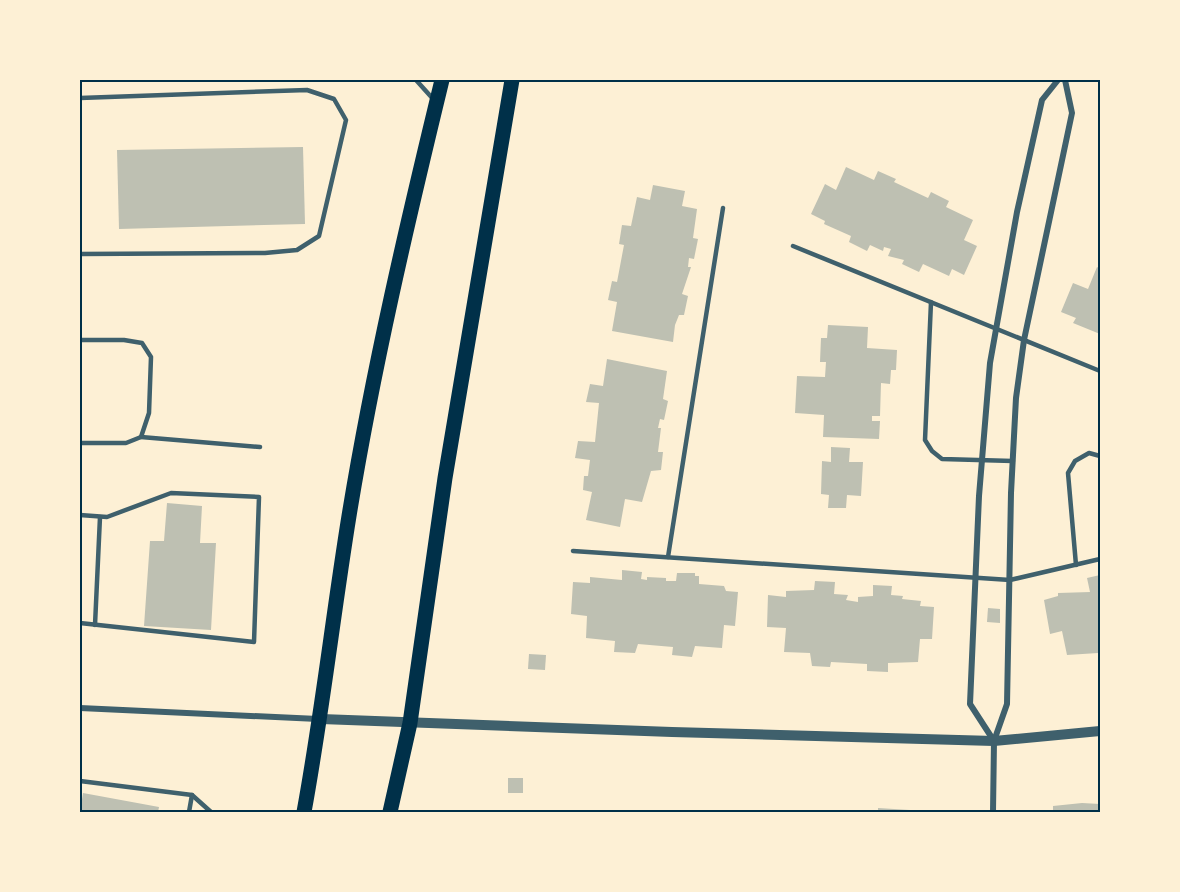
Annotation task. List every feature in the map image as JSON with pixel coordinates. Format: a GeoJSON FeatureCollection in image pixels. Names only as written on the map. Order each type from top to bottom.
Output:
{"type":"FeatureCollection","features":[{"type":"Feature","properties":{"kind":"main road"},"geometry":{"type":"LineString","coordinates":[[304,813],[321,719],[354,492],[395,271],[442,80]]}},
{"type":"Feature","properties":{"kind":"main road"},"geometry":{"type":"LineString","coordinates":[[390,813],[410,723],[445,478],[512,80]]}},
{"type":"Feature","properties":{"kind":"street"},"geometry":{"type":"LineString","coordinates":[[993,741],[970,704],[975,577],[990,363],[1017,212],[1042,100],[1058,80]]}},
{"type":"Feature","properties":{"kind":"street"},"geometry":{"type":"LineString","coordinates":[[993,813],[993,741],[1007,704],[1016,398],[1024,340],[1072,113],[1065,80]]}},
{"type":"Feature","properties":{"kind":"street"},"geometry":{"type":"LineString","coordinates":[[80,708],[410,723],[993,741],[1101,731]]}},
{"type":"Feature","properties":{"kind":"lane"},"geometry":{"type":"LineString","coordinates":[[416,80],[436,103]]}},
{"type":"Feature","properties":{"kind":"lane"},"geometry":{"type":"LineString","coordinates":[[80,98],[307,90],[334,99],[346,120],[319,236],[297,250],[265,253],[80,254]]}},
{"type":"Feature","properties":{"kind":"lane"},"geometry":{"type":"LineString","coordinates":[[668,557],[723,208]]}},
{"type":"Feature","properties":{"kind":"lane"},"geometry":{"type":"LineString","coordinates":[[792,246],[1101,371]]}},
{"type":"Feature","properties":{"kind":"lane"},"geometry":{"type":"LineString","coordinates":[[931,302],[925,440],[932,451],[942,459],[1013,461]]}},
{"type":"Feature","properties":{"kind":"lane"},"geometry":{"type":"LineString","coordinates":[[80,340],[124,340],[142,344],[151,357],[149,413],[141,437]]}},
{"type":"Feature","properties":{"kind":"lane"},"geometry":{"type":"LineString","coordinates":[[80,443],[126,443],[141,437],[260,447]]}},
{"type":"Feature","properties":{"kind":"lane"},"geometry":{"type":"LineString","coordinates":[[1076,565],[1068,473],[1075,461],[1089,453],[1101,456]]}},
{"type":"Feature","properties":{"kind":"lane"},"geometry":{"type":"LineString","coordinates":[[80,516],[107,517],[171,493],[259,496],[254,642],[80,623]]}},
{"type":"Feature","properties":{"kind":"lane"},"geometry":{"type":"LineString","coordinates":[[95,625],[100,517]]}},
{"type":"Feature","properties":{"kind":"lane"},"geometry":{"type":"LineString","coordinates":[[573,551],[1010,580],[1101,559]]}},
{"type":"Feature","properties":{"kind":"lane"},"geometry":{"type":"LineString","coordinates":[[80,781],[192,795],[211,813]]}},
{"type":"Feature","properties":{"kind":"lane"},"geometry":{"type":"LineString","coordinates":[[189,813],[192,795]]}},
{"type":"Feature","properties":{"kind":"building"},"geometry":{"type":"Polygon","coordinates":[[[303,147],[305,224],[119,229],[117,150],[303,147]]]}},
{"type":"Feature","properties":{"kind":"building"},"geometry":{"type":"Polygon","coordinates":[[[846,167],[874,180],[878,171],[896,179],[894,182],[928,198],[931,192],[949,201],[946,207],[973,220],[964,240],[977,246],[964,275],[952,269],[949,276],[923,264],[919,272],[902,264],[904,260],[888,256],[891,249],[884,247],[883,251],[870,245],[867,251],[849,242],[851,236],[824,224],[825,221],[811,214],[825,184],[836,190],[846,167]]]}},
{"type":"Feature","properties":{"kind":"building"},"geometry":{"type":"Polygon","coordinates":[[[653,185],[685,191],[682,206],[697,209],[693,238],[698,239],[694,259],[689,258],[688,267],[691,267],[682,294],[688,296],[684,315],[679,315],[675,325],[673,342],[612,331],[617,302],[608,300],[612,281],[617,282],[624,245],[619,244],[622,225],[631,226],[637,197],[650,200],[653,185]]]}},
{"type":"Feature","properties":{"kind":"building"},"geometry":{"type":"Polygon","coordinates":[[[1097,267],[1100,269],[1100,334],[1073,323],[1076,318],[1061,312],[1073,283],[1088,289],[1097,267]]]}},
{"type":"Feature","properties":{"kind":"building"},"geometry":{"type":"Polygon","coordinates":[[[828,325],[868,327],[867,348],[897,350],[896,370],[891,370],[890,384],[881,383],[880,416],[872,416],[872,421],[880,421],[879,439],[823,437],[824,415],[795,413],[797,376],[825,377],[826,362],[820,362],[821,338],[827,338],[828,325]]]}},
{"type":"Feature","properties":{"kind":"building"},"geometry":{"type":"Polygon","coordinates":[[[607,359],[667,371],[663,399],[668,401],[664,420],[660,419],[658,428],[661,428],[658,452],[663,452],[661,470],[651,471],[642,502],[625,499],[620,527],[586,520],[592,492],[583,490],[584,476],[588,476],[590,460],[575,458],[578,441],[595,442],[599,403],[586,402],[590,384],[603,386],[607,359]]]}},
{"type":"Feature","properties":{"kind":"building"},"geometry":{"type":"Polygon","coordinates":[[[831,447],[850,448],[849,462],[863,462],[861,496],[847,495],[846,508],[828,508],[829,495],[821,494],[822,461],[831,462],[831,447]]]}},
{"type":"Feature","properties":{"kind":"building"},"geometry":{"type":"Polygon","coordinates":[[[167,503],[202,506],[200,543],[216,543],[211,630],[144,626],[150,541],[164,541],[167,503]]]}},
{"type":"Feature","properties":{"kind":"building"},"geometry":{"type":"Polygon","coordinates":[[[622,570],[642,572],[641,579],[666,578],[666,581],[676,581],[677,573],[695,573],[695,576],[699,576],[699,584],[724,586],[726,591],[738,592],[735,626],[724,625],[722,648],[695,646],[692,657],[672,655],[673,647],[638,644],[635,653],[614,652],[615,641],[586,638],[587,616],[571,614],[573,582],[590,583],[590,577],[622,580],[622,570]]]}},
{"type":"Feature","properties":{"kind":"building"},"geometry":{"type":"Polygon","coordinates":[[[1100,575],[1100,658],[1098,653],[1067,655],[1062,631],[1050,634],[1044,600],[1058,596],[1058,593],[1090,592],[1087,578],[1100,575]]]}},
{"type":"Feature","properties":{"kind":"building"},"geometry":{"type":"Polygon","coordinates":[[[815,581],[835,582],[834,594],[848,595],[846,600],[858,602],[858,597],[873,596],[873,585],[892,586],[891,595],[921,601],[920,606],[934,607],[932,639],[920,639],[918,662],[888,663],[888,672],[867,671],[867,664],[831,662],[830,667],[812,666],[810,653],[784,652],[786,628],[767,627],[768,595],[786,597],[786,591],[814,590],[815,581]]]}},
{"type":"Feature","properties":{"kind":"building"},"geometry":{"type":"Polygon","coordinates":[[[988,608],[1000,609],[1000,623],[987,622],[988,608]]]}},
{"type":"Feature","properties":{"kind":"building"},"geometry":{"type":"Polygon","coordinates":[[[529,654],[546,655],[545,670],[528,669],[529,654]]]}},
{"type":"Feature","properties":{"kind":"building"},"geometry":{"type":"Polygon","coordinates":[[[508,778],[523,778],[523,793],[508,793],[508,778]]]}},
{"type":"Feature","properties":{"kind":"building"},"geometry":{"type":"Polygon","coordinates":[[[83,793],[159,807],[158,812],[80,812],[83,793]]]}},
{"type":"Feature","properties":{"kind":"building"},"geometry":{"type":"Polygon","coordinates":[[[1100,804],[1100,812],[1053,812],[1053,806],[1100,804]]]}},
{"type":"Feature","properties":{"kind":"building"},"geometry":{"type":"Polygon","coordinates":[[[878,808],[926,811],[926,812],[878,812],[878,808]]]}}]}
